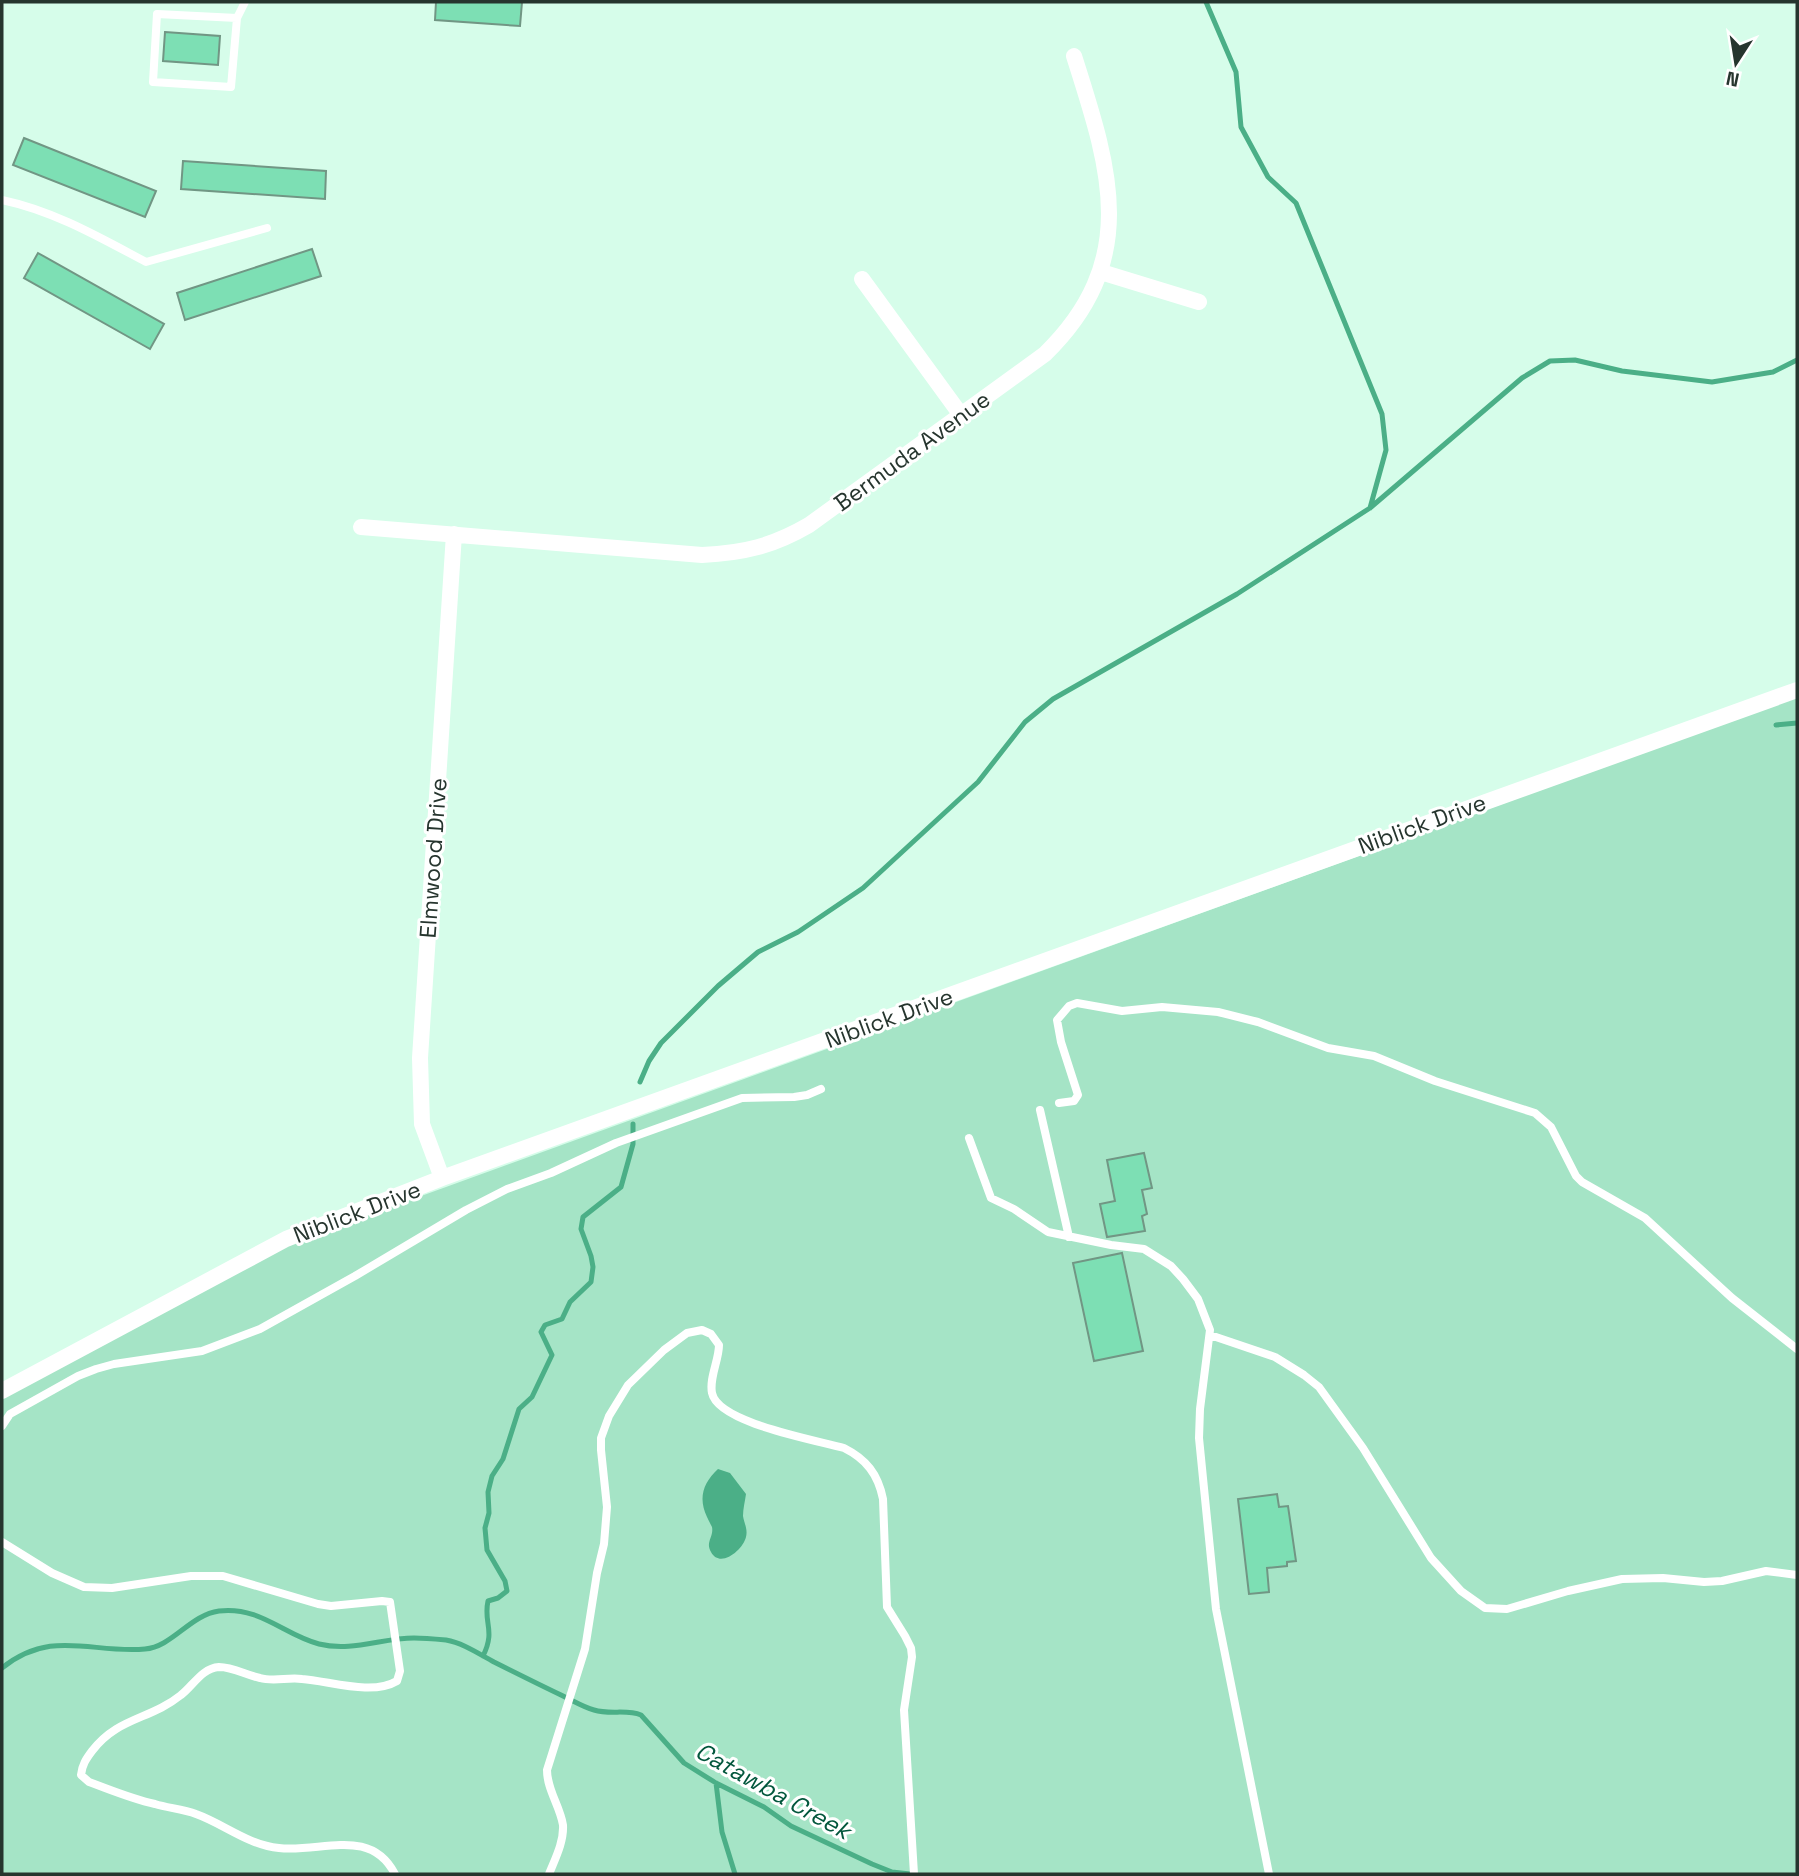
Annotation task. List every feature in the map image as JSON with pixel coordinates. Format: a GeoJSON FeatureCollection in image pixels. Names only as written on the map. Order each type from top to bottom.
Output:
{"type":"FeatureCollection","features":[{"type":"Feature","properties":{"kind":"street","name":"Bermuda Avenue"},"geometry":{"type":"LineString","coordinates":[[361,527],[677,554],[723,554],[774,543],[809,525],[1015,377],[1058,341],[1079,315],[1101,272],[1107,249],[1110,197],[1094,117],[1074,56]]}},
{"type":"Feature","properties":{"kind":"street"},"geometry":{"type":"LineString","coordinates":[[1101,272],[1199,302]]}},
{"type":"Feature","properties":{"kind":"street"},"geometry":{"type":"LineString","coordinates":[[862,279],[961,415]]}},
{"type":"Feature","properties":{"kind":"street","name":"Elmwood Drive"},"geometry":{"type":"LineString","coordinates":[[442,1178],[422,1124],[421,1058],[454,534]]}},
{"type":"Feature","properties":{"kind":"street","name":"Niblick Drive"},"geometry":{"type":"LineString","coordinates":[[2,1391],[286,1239],[442,1178],[1797,690]]}},
{"type":"Feature","properties":{"kind":"lane"},"geometry":{"type":"LineString","coordinates":[[237,18],[158,14],[153,82],[231,87],[237,18],[245,2]]}},
{"type":"Feature","properties":{"kind":"lane"},"geometry":{"type":"LineString","coordinates":[[2,200],[28,206],[85,230],[146,262],[267,229]]}},
{"type":"Feature","properties":{"kind":"lane"},"geometry":{"type":"LineString","coordinates":[[1059,1103],[1074,1101],[1078,1096],[1057,1020],[1069,1006],[1077,1003],[1122,1012],[1163,1007],[1218,1012],[1258,1022],[1320,1045],[1374,1056],[1435,1081],[1545,1119],[1576,1176],[1582,1182],[1645,1218],[1732,1298],[1797,1349]]}},
{"type":"Feature","properties":{"kind":"lane"},"geometry":{"type":"LineString","coordinates":[[2,1426],[9,1414],[96,1369],[202,1351],[260,1329],[466,1210],[507,1189],[615,1143],[742,1098],[794,1097],[821,1089]]}},
{"type":"Feature","properties":{"kind":"lane"},"geometry":{"type":"LineString","coordinates":[[1041,1110],[1069,1237]]}},
{"type":"Feature","properties":{"kind":"lane"},"geometry":{"type":"LineString","coordinates":[[969,1138],[991,1198],[1014,1209],[1040,1229],[1069,1237],[1144,1249],[1158,1256],[1184,1279],[1207,1318],[1210,1335],[1199,1437],[1207,1532],[1216,1609],[1269,1874]]}},
{"type":"Feature","properties":{"kind":"lane"},"geometry":{"type":"LineString","coordinates":[[549,1874],[563,1830],[547,1779],[549,1763],[585,1649],[607,1523],[601,1450],[604,1428],[628,1385],[676,1339],[702,1330],[711,1334],[719,1345],[712,1385],[714,1400],[720,1407],[741,1420],[844,1448],[857,1455],[871,1468],[880,1482],[887,1607],[911,1648],[912,1657],[904,1710],[914,1874]]}},
{"type":"Feature","properties":{"kind":"lane"},"geometry":{"type":"LineString","coordinates":[[1210,1335],[1275,1357],[1319,1387],[1363,1448],[1431,1558],[1461,1591],[1485,1608],[1507,1609],[1622,1579],[1663,1578],[1704,1582],[1722,1581],[1766,1571],[1797,1575]]}},
{"type":"Feature","properties":{"kind":"lane"},"geometry":{"type":"LineString","coordinates":[[2,1542],[52,1573],[83,1587],[111,1588],[210,1575],[235,1579],[331,1606],[390,1602],[400,1671],[397,1681],[374,1687],[344,1686],[304,1679],[268,1680],[232,1669],[215,1668],[201,1674],[181,1696],[109,1732],[84,1762],[81,1775],[89,1783],[154,1804],[191,1812],[236,1835],[275,1848],[364,1846],[384,1858],[395,1874]]}},
{"type":"Feature","properties":{"kind":"shaded area"},"geometry":{"type":"Polygon","coordinates":[[[1797,697],[1797,1874],[2,1874],[2,1385],[289,1244],[1797,697]]]}},
{"type":"Feature","properties":{"kind":"shaded area"},"geometry":{"type":"Polygon","coordinates":[[[718,1469],[730,1473],[746,1494],[744,1542],[731,1556],[720,1559],[715,1557],[709,1548],[712,1527],[703,1503],[703,1491],[718,1469]]]}},
{"type":"Feature","properties":{"kind":"building"},"geometry":{"type":"Polygon","coordinates":[[[436,2],[522,2],[520,26],[435,20],[436,2]]]}},
{"type":"Feature","properties":{"kind":"building"},"geometry":{"type":"Polygon","coordinates":[[[165,32],[220,36],[218,65],[163,61],[165,32]]]}},
{"type":"Feature","properties":{"kind":"building"},"geometry":{"type":"Polygon","coordinates":[[[24,138],[156,191],[145,217],[13,165],[24,138]]]}},
{"type":"Feature","properties":{"kind":"building"},"geometry":{"type":"Polygon","coordinates":[[[183,161],[326,171],[325,199],[181,189],[183,161]]]}},
{"type":"Feature","properties":{"kind":"building"},"geometry":{"type":"Polygon","coordinates":[[[312,249],[321,276],[185,320],[177,293],[312,249]]]}},
{"type":"Feature","properties":{"kind":"building"},"geometry":{"type":"Polygon","coordinates":[[[38,253],[164,324],[150,349],[24,278],[38,253]]]}},
{"type":"Feature","properties":{"kind":"building"},"geometry":{"type":"Polygon","coordinates":[[[1144,1153],[1152,1188],[1142,1190],[1147,1214],[1142,1216],[1145,1231],[1107,1237],[1100,1204],[1115,1201],[1107,1160],[1144,1153]]]}},
{"type":"Feature","properties":{"kind":"building"},"geometry":{"type":"Polygon","coordinates":[[[1122,1253],[1143,1351],[1094,1361],[1073,1263],[1122,1253]]]}},
{"type":"Feature","properties":{"kind":"building"},"geometry":{"type":"Polygon","coordinates":[[[1277,1494],[1279,1507],[1288,1506],[1296,1561],[1287,1562],[1287,1566],[1267,1568],[1269,1592],[1249,1594],[1238,1499],[1277,1494]]]}},
{"type":"Feature","properties":{"kind":"waterway"},"geometry":{"type":"LineString","coordinates":[[1206,2],[1236,72],[1241,127],[1268,177],[1296,203],[1382,414],[1386,450],[1370,508]]}},
{"type":"Feature","properties":{"kind":"waterway"},"geometry":{"type":"LineString","coordinates":[[640,1082],[661,1043],[718,986],[758,952],[798,932],[863,888],[978,782],[1025,722],[1053,699],[1237,594],[1370,508],[1522,378],[1550,361],[1575,360],[1622,371],[1712,382],[1773,372],[1797,360]]}},
{"type":"Feature","properties":{"kind":"waterway"},"geometry":{"type":"LineString","coordinates":[[1776,725],[1797,723]]}},
{"type":"Feature","properties":{"kind":"waterway"},"geometry":{"type":"LineString","coordinates":[[483,1656],[489,1640],[488,1601],[507,1591],[505,1581],[487,1550],[485,1528],[492,1476],[503,1459],[519,1409],[532,1397],[552,1355],[541,1332],[545,1325],[562,1319],[570,1302],[591,1282],[593,1267],[581,1229],[583,1217],[621,1187],[633,1144],[633,1124]]}},
{"type":"Feature","properties":{"kind":"waterway","name":"Catawba Creek"},"geometry":{"type":"LineString","coordinates":[[2,1668],[20,1656],[55,1646],[126,1650],[155,1647],[199,1618],[219,1611],[247,1613],[306,1640],[331,1646],[355,1646],[418,1638],[452,1641],[590,1709],[641,1715],[684,1763],[716,1783],[764,1807],[791,1826],[872,1864],[892,1872],[910,1874]]}},
{"type":"Feature","properties":{"kind":"waterway"},"geometry":{"type":"LineString","coordinates":[[716,1783],[722,1832],[735,1874]]}}]}
